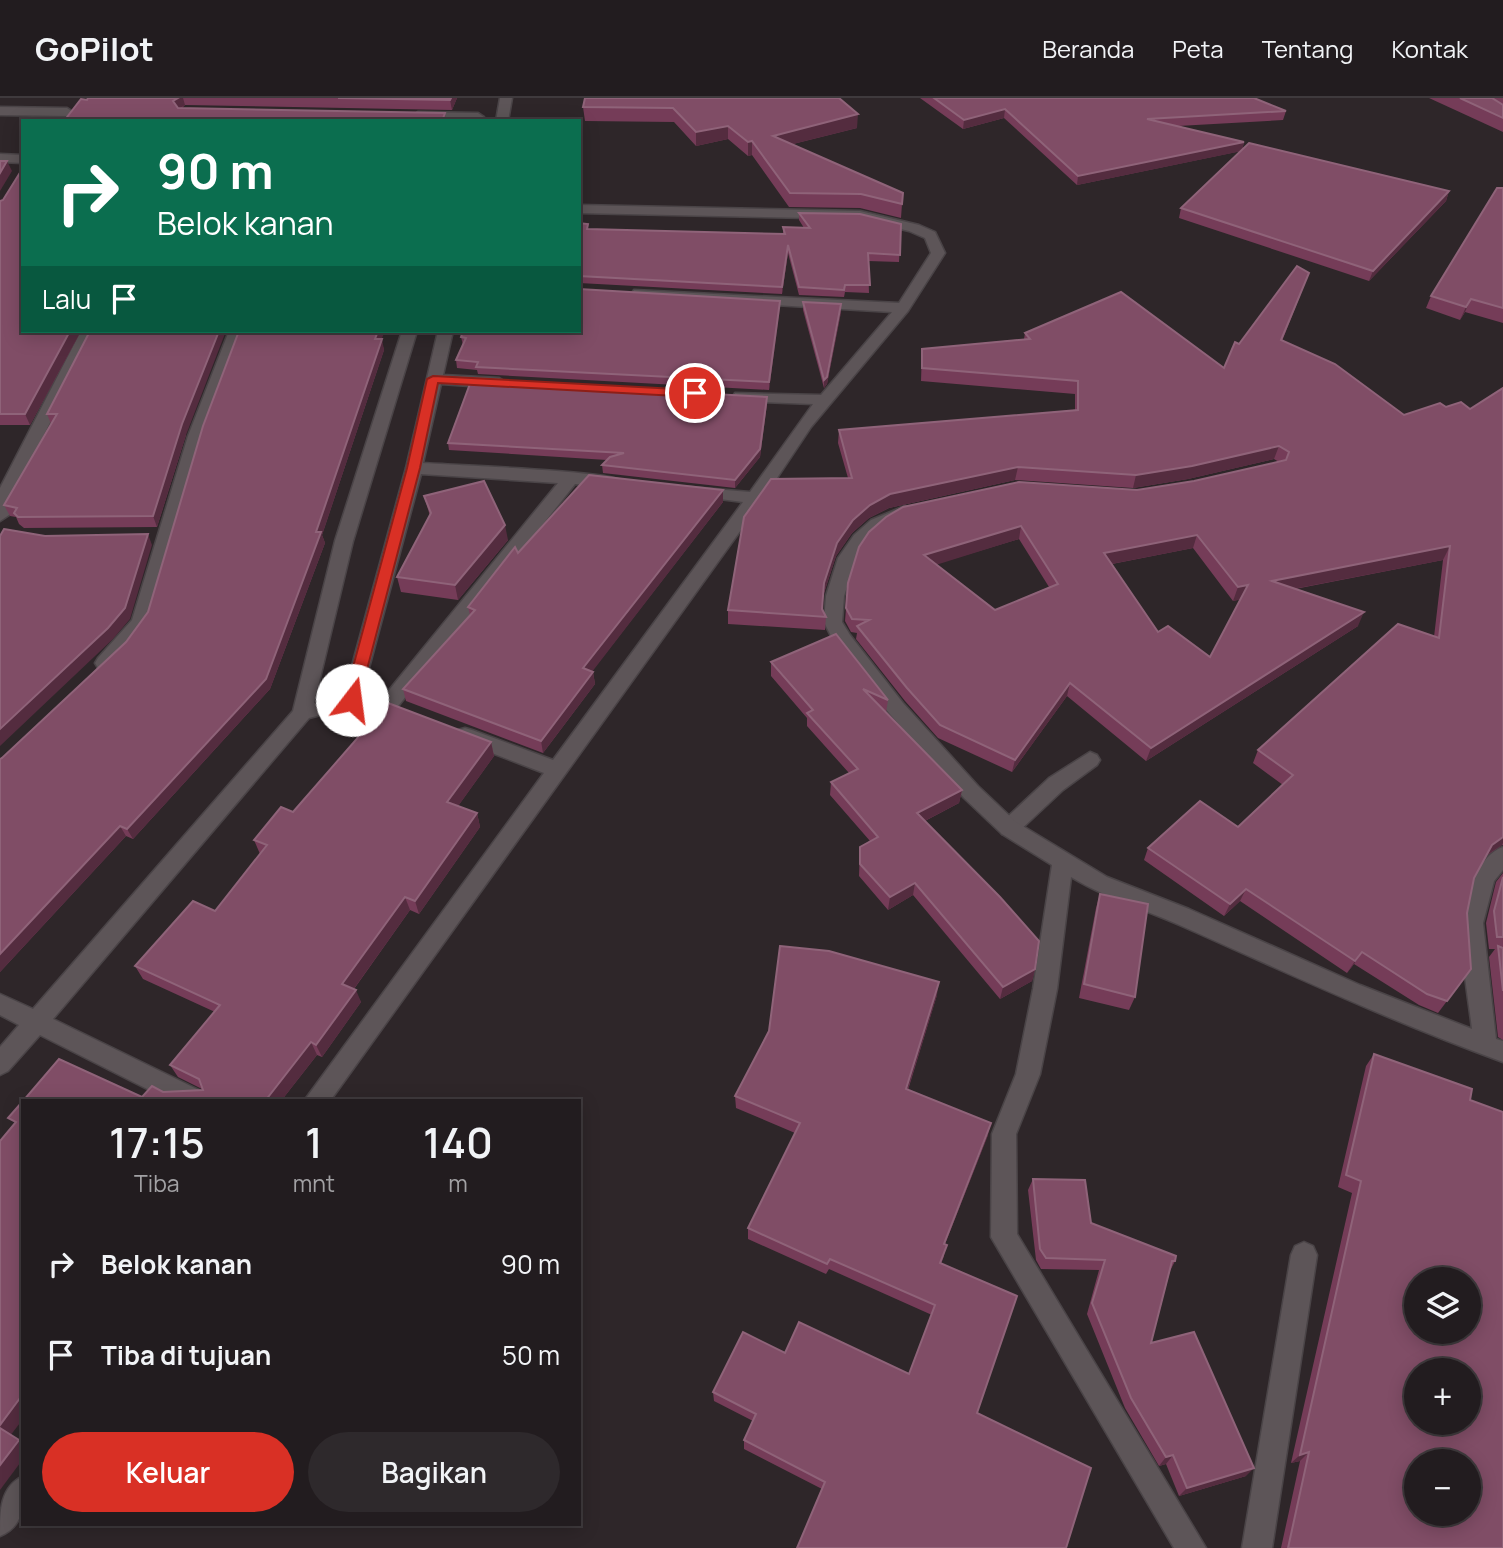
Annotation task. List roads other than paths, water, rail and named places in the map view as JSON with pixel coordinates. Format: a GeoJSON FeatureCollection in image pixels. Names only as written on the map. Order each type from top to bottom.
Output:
{"type":"FeatureCollection","features":[{"type":"Feature","properties":{"kind":"street"},"geometry":{"type":"LineString","coordinates":[[0,111],[63,116],[78,98]]}},
{"type":"Feature","properties":{"kind":"street"},"geometry":{"type":"LineString","coordinates":[[502,119],[506,98]]}},
{"type":"Feature","properties":{"kind":"street"},"geometry":{"type":"LineString","coordinates":[[401,116],[478,115]]}},
{"type":"Feature","properties":{"kind":"street"},"geometry":{"type":"LineString","coordinates":[[0,158],[21,159]]}},
{"type":"Feature","properties":{"kind":"street"},"geometry":{"type":"LineString","coordinates":[[317,1099],[755,498],[805,424],[903,308],[938,253],[930,236],[904,225],[860,215],[581,209]]}},
{"type":"Feature","properties":{"kind":"street"},"geometry":{"type":"LineString","coordinates":[[621,292],[903,308]]}},
{"type":"Feature","properties":{"kind":"street"},"geometry":{"type":"LineString","coordinates":[[3,522],[8,489],[88,333]]}},
{"type":"Feature","properties":{"kind":"street"},"geometry":{"type":"LineString","coordinates":[[94,673],[122,646],[141,622],[160,536],[236,333]]}},
{"type":"Feature","properties":{"kind":"street"},"geometry":{"type":"LineString","coordinates":[[0,1064],[303,713],[344,541],[408,333]]}},
{"type":"Feature","properties":{"kind":"street"},"geometry":{"type":"LineString","coordinates":[[352,700],[414,468],[444,333]]}},
{"type":"Feature","properties":{"kind":"street"},"geometry":{"type":"LineString","coordinates":[[433,379],[514,384]]}},
{"type":"Feature","properties":{"kind":"street"},"geometry":{"type":"LineString","coordinates":[[731,395],[826,400]]}},
{"type":"Feature","properties":{"kind":"street"},"geometry":{"type":"LineString","coordinates":[[414,468],[571,477],[637,484]]}},
{"type":"Feature","properties":{"kind":"street"},"geometry":{"type":"LineString","coordinates":[[303,713],[352,700],[395,708],[571,477]]}},
{"type":"Feature","properties":{"kind":"street"},"geometry":{"type":"LineString","coordinates":[[676,489],[755,498]]}},
{"type":"Feature","properties":{"kind":"street"},"geometry":{"type":"LineString","coordinates":[[922,508],[896,514],[877,524],[860,539],[847,558],[835,596],[834,622],[842,639],[896,708],[971,792],[1009,828],[1099,883],[1181,915],[1352,992],[1494,1048]]}},
{"type":"Feature","properties":{"kind":"street"},"geometry":{"type":"LineString","coordinates":[[440,725],[558,770]]}},
{"type":"Feature","properties":{"kind":"street"},"geometry":{"type":"LineString","coordinates":[[1009,828],[1056,784],[1090,760]]}},
{"type":"Feature","properties":{"kind":"street"},"geometry":{"type":"LineString","coordinates":[[1494,1048],[1472,923],[1484,878],[1503,855]]}},
{"type":"Feature","properties":{"kind":"street"},"geometry":{"type":"LineString","coordinates":[[1063,860],[1045,989],[1028,1074],[1004,1134],[1004,1237],[1191,1548]]}},
{"type":"Feature","properties":{"kind":"street"},"geometry":{"type":"LineString","coordinates":[[0,1004],[191,1099]]}},
{"type":"Feature","properties":{"kind":"street"},"geometry":{"type":"LineString","coordinates":[[1257,1548],[1304,1255]]}},
{"type":"Feature","properties":{"kind":"street"},"geometry":{"type":"LineString","coordinates":[[0,1521],[21,1493]]}}]}
